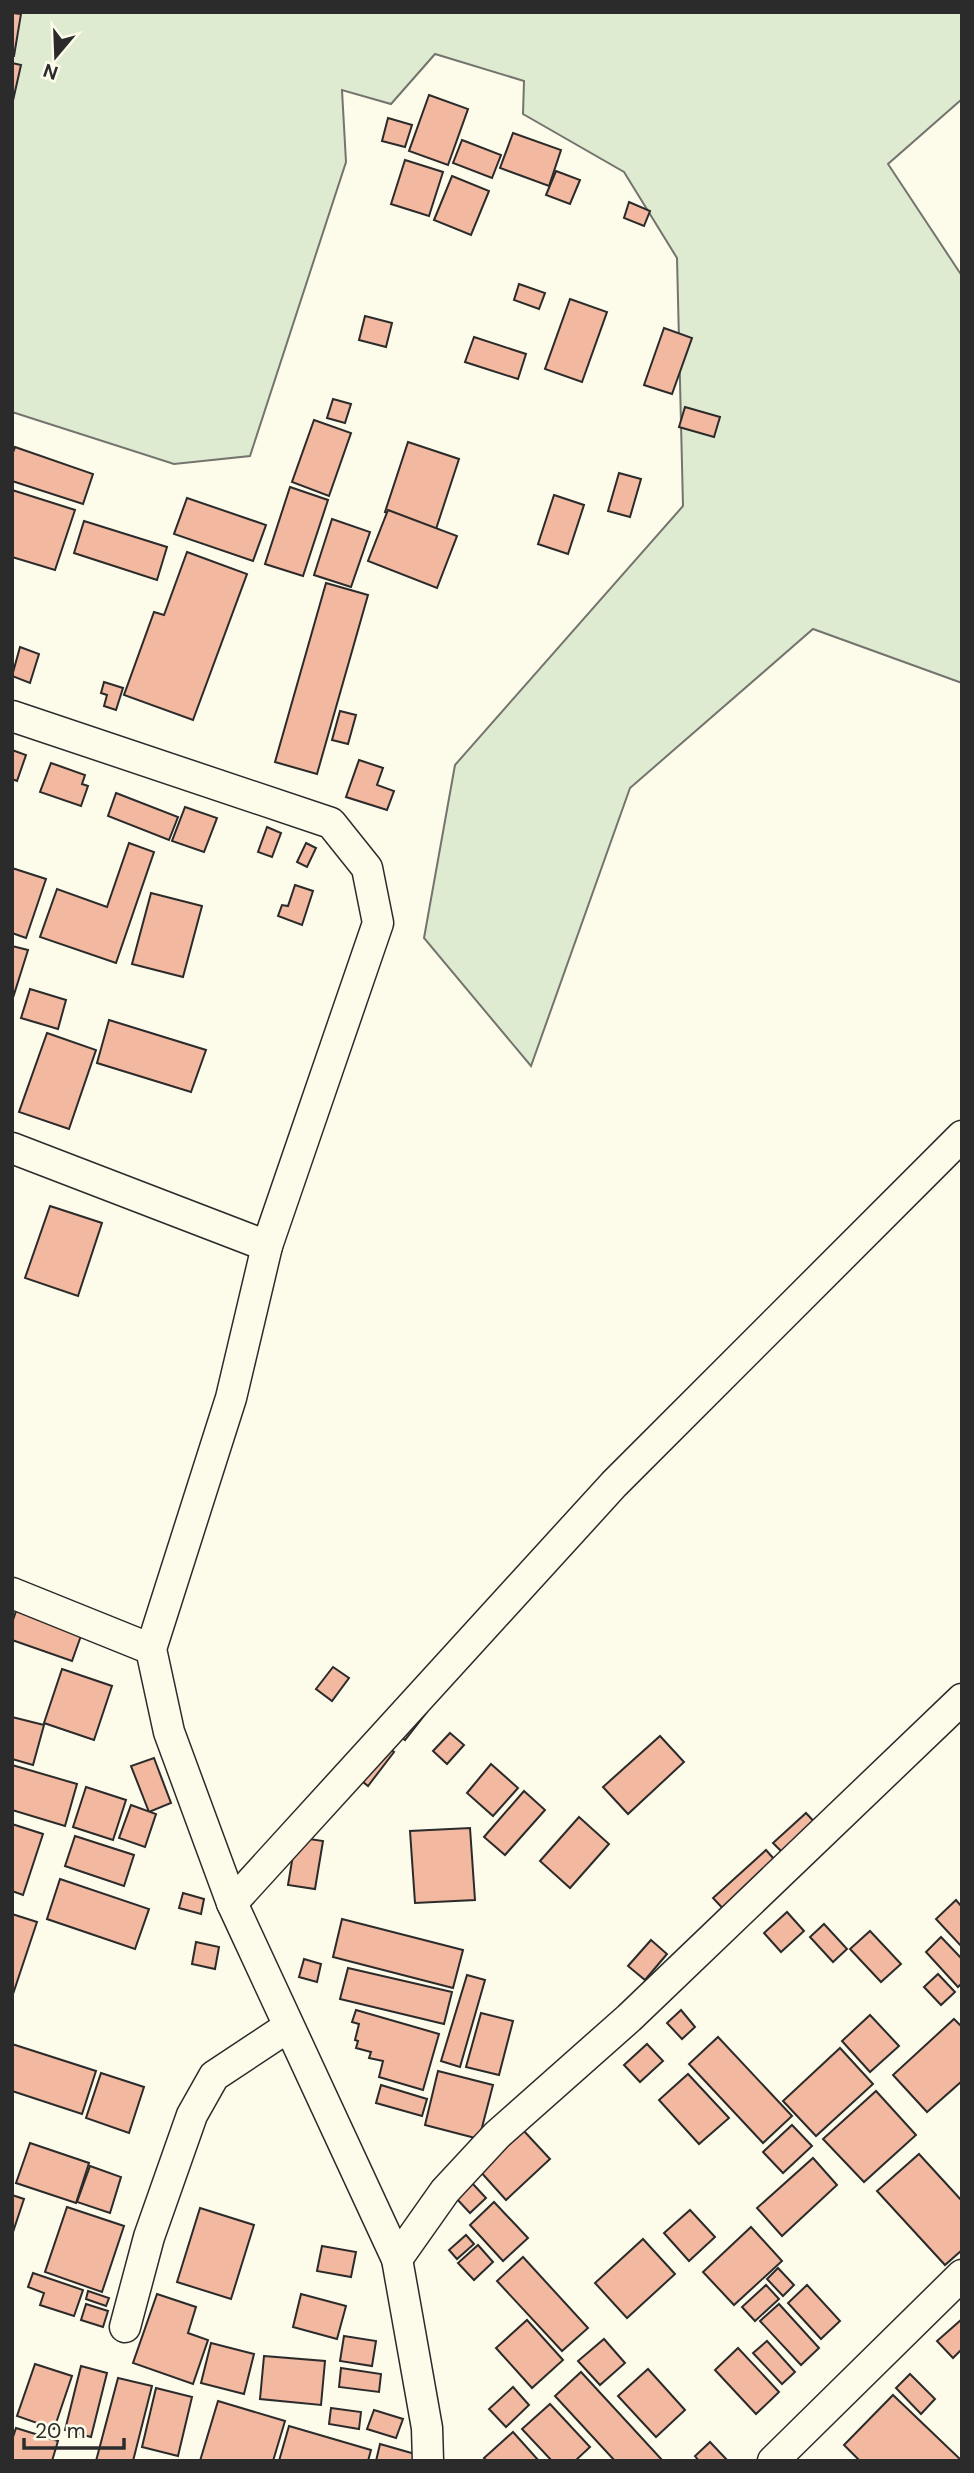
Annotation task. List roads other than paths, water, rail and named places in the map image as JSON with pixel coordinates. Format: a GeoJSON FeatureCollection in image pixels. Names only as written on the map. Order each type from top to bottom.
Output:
{"type":"FeatureCollection","features":[{"type":"Feature","properties":{"kind":"street"},"geometry":{"type":"LineString","coordinates":[[12,716],[331,823],[367,868],[378,923],[267,1246],[232,1398],[151,1649],[169,1732],[232,1903],[397,2259],[427,2428],[428,2461]]}},
{"type":"Feature","properties":{"kind":"street"},"geometry":{"type":"LineString","coordinates":[[232,1903],[614,1484],[962,1136]]}},
{"type":"Feature","properties":{"kind":"street"},"geometry":{"type":"LineString","coordinates":[[12,1148],[267,1246]]}},
{"type":"Feature","properties":{"kind":"street"},"geometry":{"type":"LineString","coordinates":[[12,1593],[151,1649]]}},
{"type":"Feature","properties":{"kind":"street"},"geometry":{"type":"LineString","coordinates":[[397,2259],[445,2191],[497,2135],[629,2018],[962,1699]]}},
{"type":"Feature","properties":{"kind":"street"},"geometry":{"type":"LineString","coordinates":[[125,2327],[149,2237],[192,2115],[214,2076],[288,2028]]}},
{"type":"Feature","properties":{"kind":"street"},"geometry":{"type":"LineString","coordinates":[[773,2461],[962,2275]]}}]}
